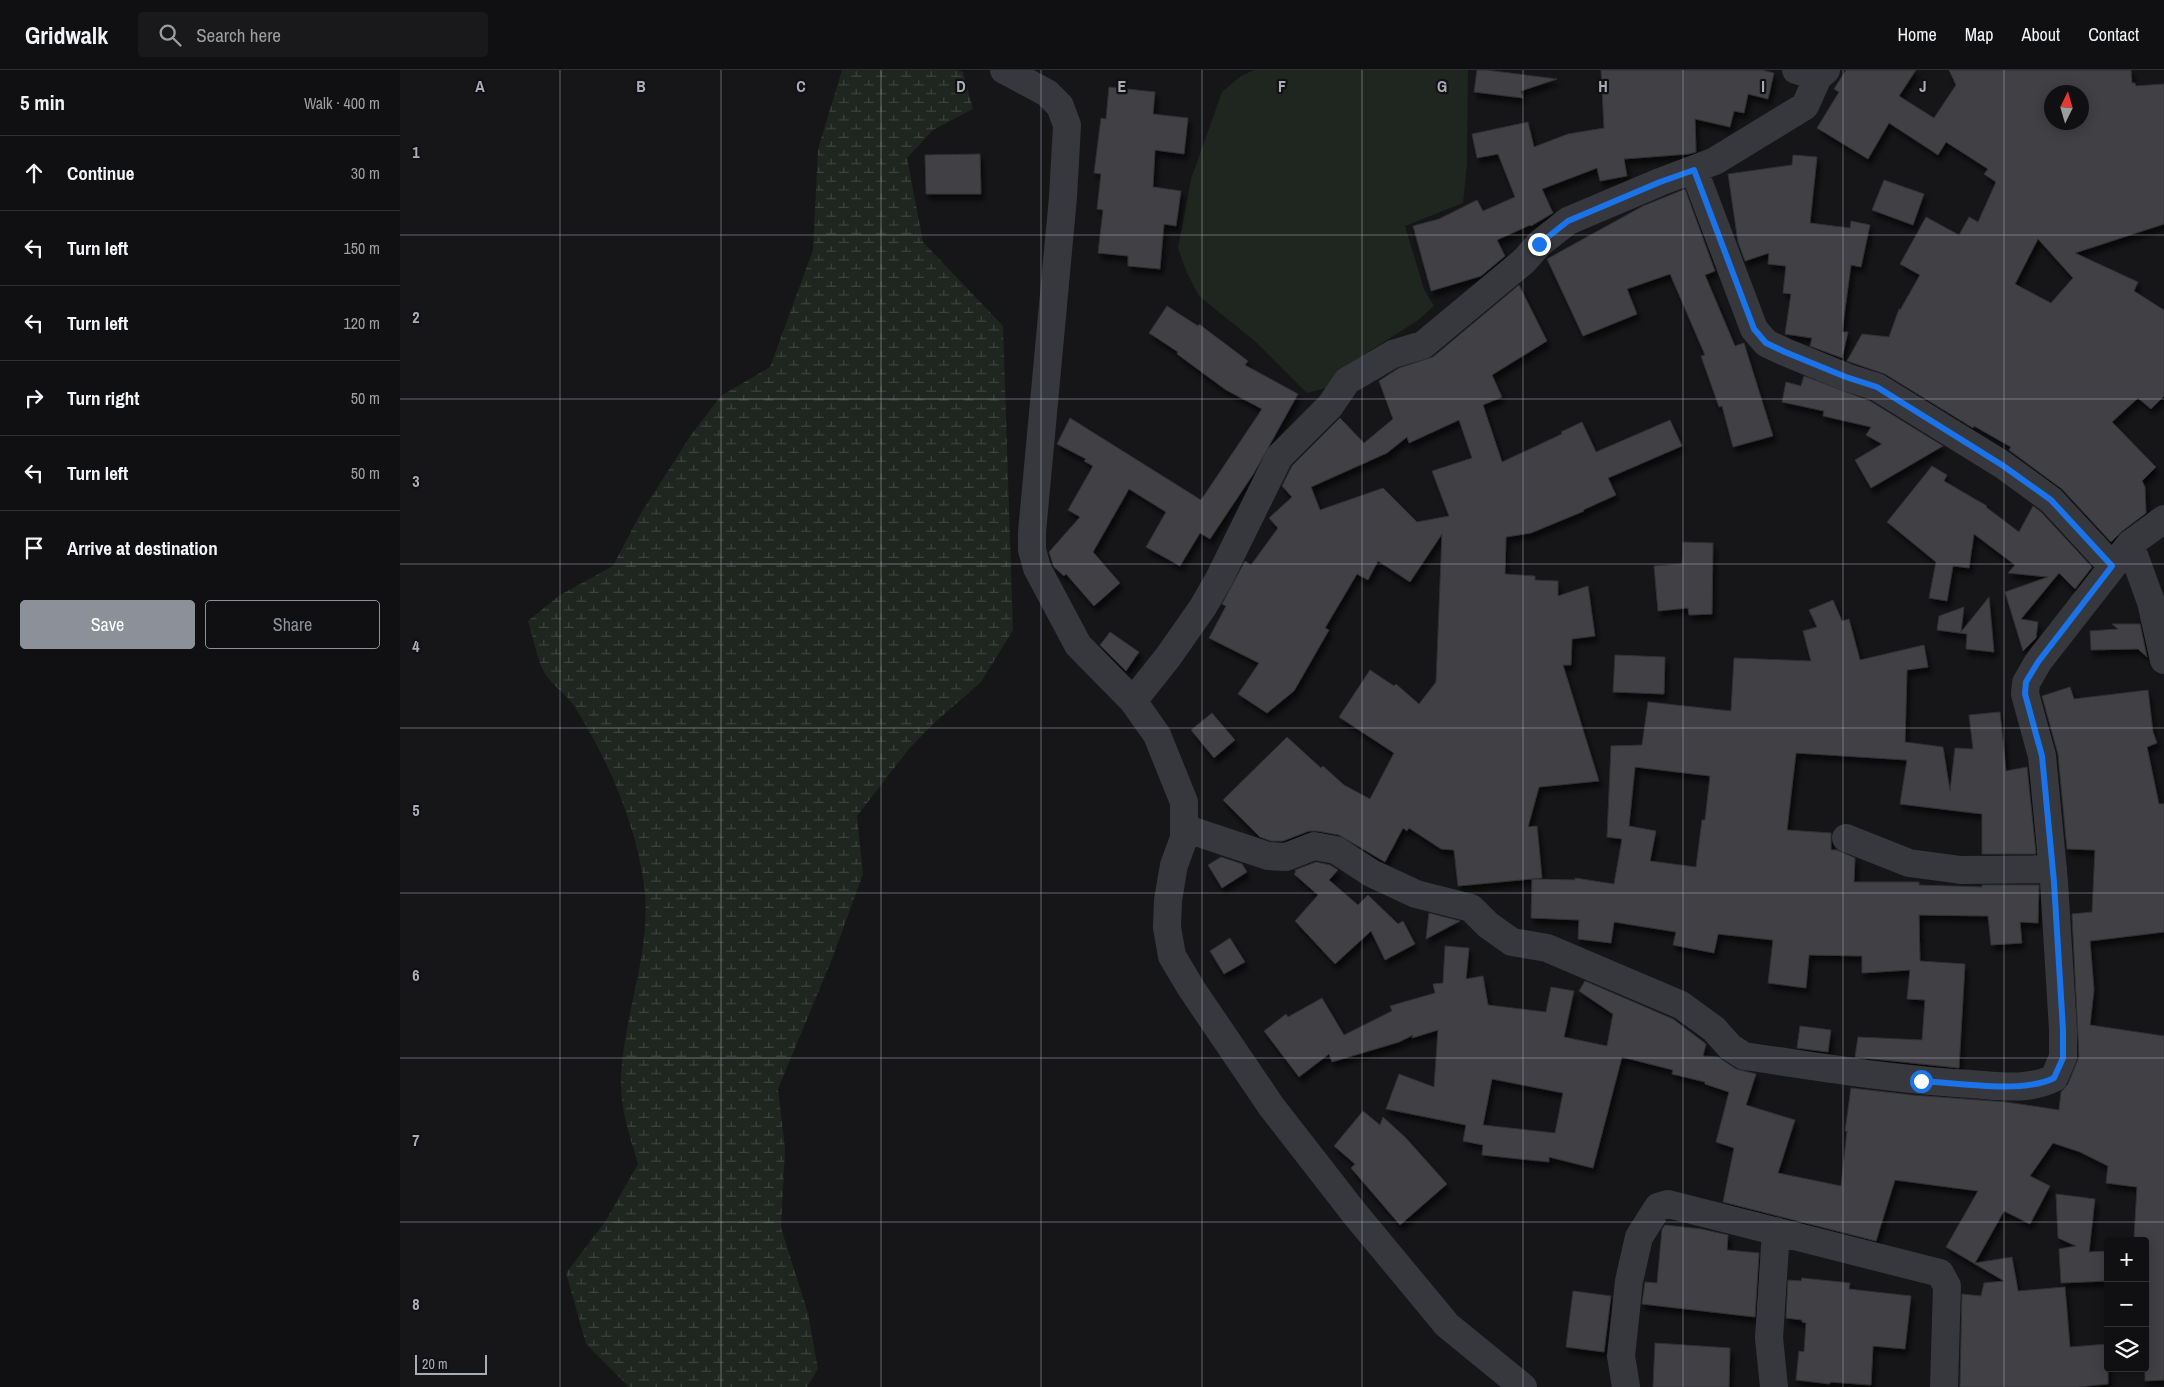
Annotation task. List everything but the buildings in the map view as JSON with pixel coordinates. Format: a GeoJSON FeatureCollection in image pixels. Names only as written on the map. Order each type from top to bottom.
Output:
{"type":"FeatureCollection","features":[{"type":"Feature","properties":{"kind":"street"},"geometry":{"type":"LineString","coordinates":[[1004,70],[1047,93],[1060,106],[1068,125],[1032,550],[1038,568],[1078,645],[1133,701],[1157,735],[1174,773],[1184,802],[1184,838],[1174,866],[1168,900],[1166,927],[1172,956],[1191,988],[1271,1106],[1355,1214],[1441,1318],[1522,1387]]}},
{"type":"Feature","properties":{"kind":"street"},"geometry":{"type":"LineString","coordinates":[[1133,701],[1168,657],[1203,607],[1279,457],[1330,406],[1347,381],[1393,354],[1423,345],[1510,273],[1568,221],[1715,161],[1805,106],[1814,72]]}},
{"type":"Feature","properties":{"kind":"street"},"geometry":{"type":"LineString","coordinates":[[1694,170],[1754,329],[1766,343],[1846,377],[1877,387],[2002,465],[2051,500],[2112,566]]}},
{"type":"Feature","properties":{"kind":"street"},"geometry":{"type":"LineString","coordinates":[[1184,828],[1268,856],[1286,857],[1314,846],[1336,850],[1371,873],[1416,894],[1471,908],[1488,925],[1512,942],[1547,948],[1681,1005],[1714,1029],[1730,1047],[1744,1056],[1921,1081],[2020,1087],[2042,1084],[2054,1078],[2063,1058],[2063,1030],[2053,869],[2042,756],[2025,694],[2026,682],[2038,662],[2130,544],[2164,519]]}},
{"type":"Feature","properties":{"kind":"street"},"geometry":{"type":"LineString","coordinates":[[2130,544],[2151,602],[2164,660]]}},
{"type":"Feature","properties":{"kind":"street"},"geometry":{"type":"LineString","coordinates":[[1846,838],[1908,862],[1961,870],[2053,869]]}},
{"type":"Feature","properties":{"kind":"street"},"geometry":{"type":"LineString","coordinates":[[1626,1387],[1621,1356],[1630,1282],[1639,1237],[1658,1207],[1668,1204],[1940,1273],[1948,1286],[1944,1387]]}},
{"type":"Feature","properties":{"kind":"street"},"geometry":{"type":"LineString","coordinates":[[1774,1387],[1769,1338],[1776,1231]]}},
{"type":"Feature","properties":{"kind":"green space"},"geometry":{"type":"Polygon","coordinates":[[[842,70],[957,70],[963,72],[973,109],[933,130],[907,158],[923,242],[1003,326],[1013,630],[981,682],[934,723],[908,750],[857,816],[863,874],[832,959],[778,1089],[785,1149],[781,1228],[808,1313],[818,1369],[807,1387],[629,1387],[586,1344],[566,1273],[605,1222],[638,1164],[624,1112],[621,1079],[623,1055],[644,934],[646,909],[644,885],[634,839],[619,793],[599,749],[576,709],[544,672],[528,621],[560,595],[613,566],[638,518],[691,435],[721,396],[770,367],[813,250],[818,149],[842,70]]]}},
{"type":"Feature","properties":{"kind":"green space"},"geometry":{"type":"Polygon","coordinates":[[[1254,70],[1468,70],[1467,164],[1463,203],[1405,226],[1424,289],[1434,306],[1417,321],[1368,352],[1326,388],[1307,393],[1257,343],[1199,296],[1187,273],[1178,248],[1191,179],[1222,92],[1241,76],[1254,70]]]}},
{"type":"Feature","properties":{"kind":"route"},"geometry":{"type":"LineString","coordinates":[[1539,244],[1568,221],[1660,182],[1694,170],[1754,329],[1766,343],[1846,377],[1877,387],[2002,465],[2051,500],[2112,566],[2038,662],[2026,682],[2025,694],[2042,756],[2054,882],[2063,1058],[2054,1078],[2042,1084],[2020,1087],[1921,1081]]}}]}
